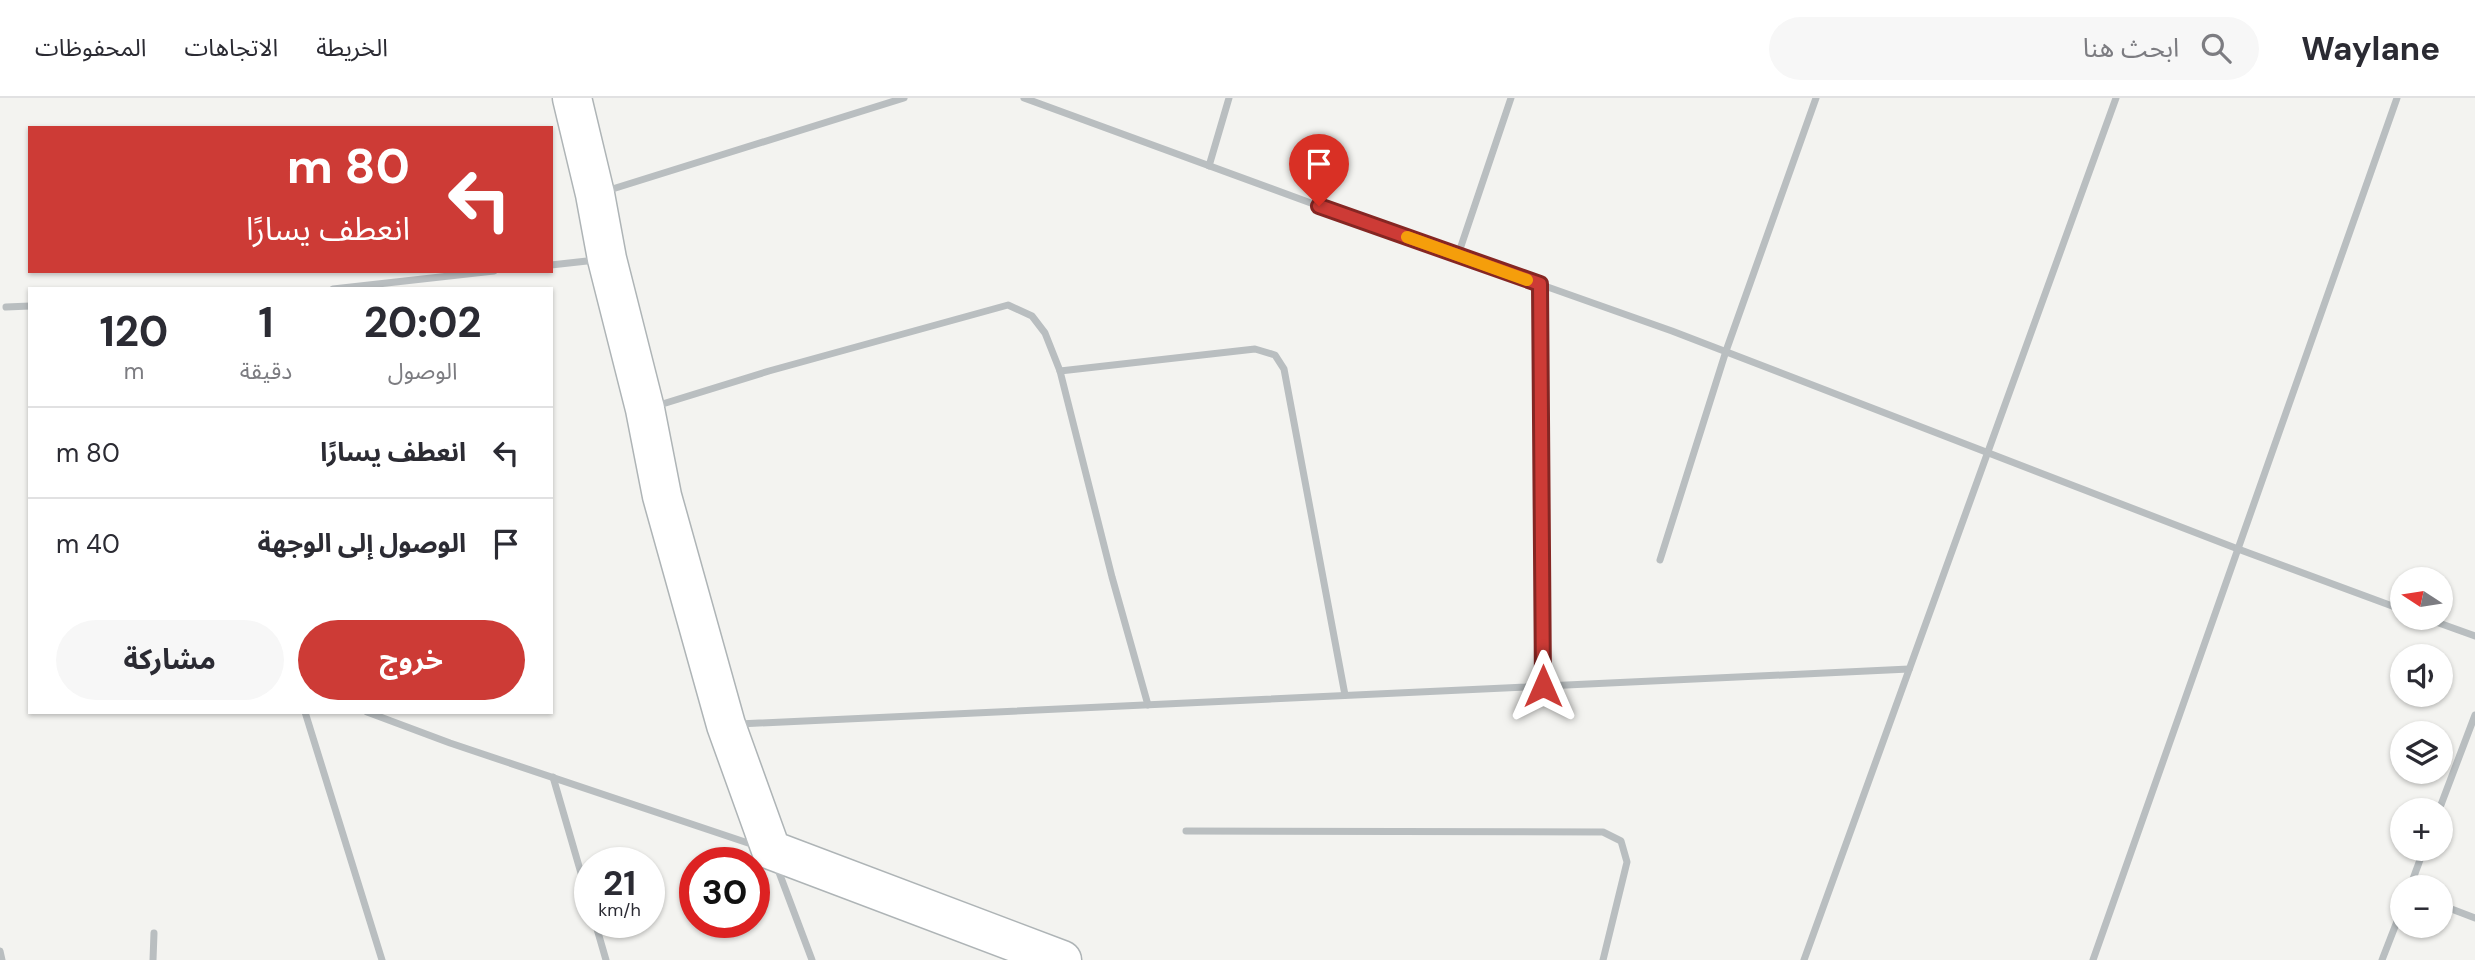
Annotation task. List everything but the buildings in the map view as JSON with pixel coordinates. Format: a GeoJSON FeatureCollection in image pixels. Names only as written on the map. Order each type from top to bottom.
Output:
{"type":"FeatureCollection","features":[{"type":"Feature","properties":{"kind":"street"},"geometry":{"type":"LineString","coordinates":[[572,98],[607,259],[645,409],[662,496],[726,725],[812,960]]}},
{"type":"Feature","properties":{"kind":"street"},"geometry":{"type":"LineString","coordinates":[[595,194],[904,98]]}},
{"type":"Feature","properties":{"kind":"street"},"geometry":{"type":"LineString","coordinates":[[1024,98],[1726,351],[2390,605]]}},
{"type":"Feature","properties":{"kind":"street"},"geometry":{"type":"LineString","coordinates":[[1209,166],[1229,98]]}},
{"type":"Feature","properties":{"kind":"street"},"geometry":{"type":"LineString","coordinates":[[1458,255],[1511,98]]}},
{"type":"Feature","properties":{"kind":"street"},"geometry":{"type":"LineString","coordinates":[[1660,560],[1726,351],[1816,98]]}},
{"type":"Feature","properties":{"kind":"street"},"geometry":{"type":"LineString","coordinates":[[1804,960],[2116,98]]}},
{"type":"Feature","properties":{"kind":"street"},"geometry":{"type":"LineString","coordinates":[[2093,960],[2397,98]]}},
{"type":"Feature","properties":{"kind":"street"},"geometry":{"type":"LineString","coordinates":[[553,265],[607,259]]}},
{"type":"Feature","properties":{"kind":"street"},"geometry":{"type":"LineString","coordinates":[[360,287],[477,273]]}},
{"type":"Feature","properties":{"kind":"street"},"geometry":{"type":"LineString","coordinates":[[1540,284],[1543,686]]}},
{"type":"Feature","properties":{"kind":"street"},"geometry":{"type":"LineString","coordinates":[[645,409],[769,371],[1008,305],[1032,316],[1045,333],[1060,371],[1112,577],[1148,705]]}},
{"type":"Feature","properties":{"kind":"street"},"geometry":{"type":"LineString","coordinates":[[6,307],[28,306]]}},
{"type":"Feature","properties":{"kind":"street"},"geometry":{"type":"LineString","coordinates":[[1060,371],[1255,349],[1275,355],[1284,369],[1345,695]]}},
{"type":"Feature","properties":{"kind":"street"},"geometry":{"type":"LineString","coordinates":[[2454,628],[2475,636]]}},
{"type":"Feature","properties":{"kind":"street"},"geometry":{"type":"LineString","coordinates":[[726,725],[1909,669]]}},
{"type":"Feature","properties":{"kind":"street"},"geometry":{"type":"LineString","coordinates":[[306,714],[382,960]]}},
{"type":"Feature","properties":{"kind":"street"},"geometry":{"type":"LineString","coordinates":[[373,714],[553,778],[771,850],[1062,960]]}},
{"type":"Feature","properties":{"kind":"street"},"geometry":{"type":"LineString","coordinates":[[2444,798],[2475,715]]}},
{"type":"Feature","properties":{"kind":"street"},"geometry":{"type":"LineString","coordinates":[[553,778],[574,850]]}},
{"type":"Feature","properties":{"kind":"street"},"geometry":{"type":"LineString","coordinates":[[1186,831],[1603,832],[1621,841],[1627,862],[1603,960]]}},
{"type":"Feature","properties":{"kind":"street"},"geometry":{"type":"LineString","coordinates":[[2453,910],[2475,918]]}},
{"type":"Feature","properties":{"kind":"street"},"geometry":{"type":"LineString","coordinates":[[153,960],[154,933]]}},
{"type":"Feature","properties":{"kind":"street"},"geometry":{"type":"LineString","coordinates":[[600,938],[606,960]]}},
{"type":"Feature","properties":{"kind":"street"},"geometry":{"type":"LineString","coordinates":[[2382,960],[2391,938]]}},
{"type":"Feature","properties":{"kind":"street"},"geometry":{"type":"LineString","coordinates":[[0,951],[2,960]]}},
{"type":"Feature","properties":{"kind":"slow traffic"},"geometry":{"type":"LineString","coordinates":[[1407,237],[1527,280]]}},
{"type":"Feature","properties":{"kind":"route"},"geometry":{"type":"LineString","coordinates":[[1319,206],[1540,284],[1543,686]]}}]}
